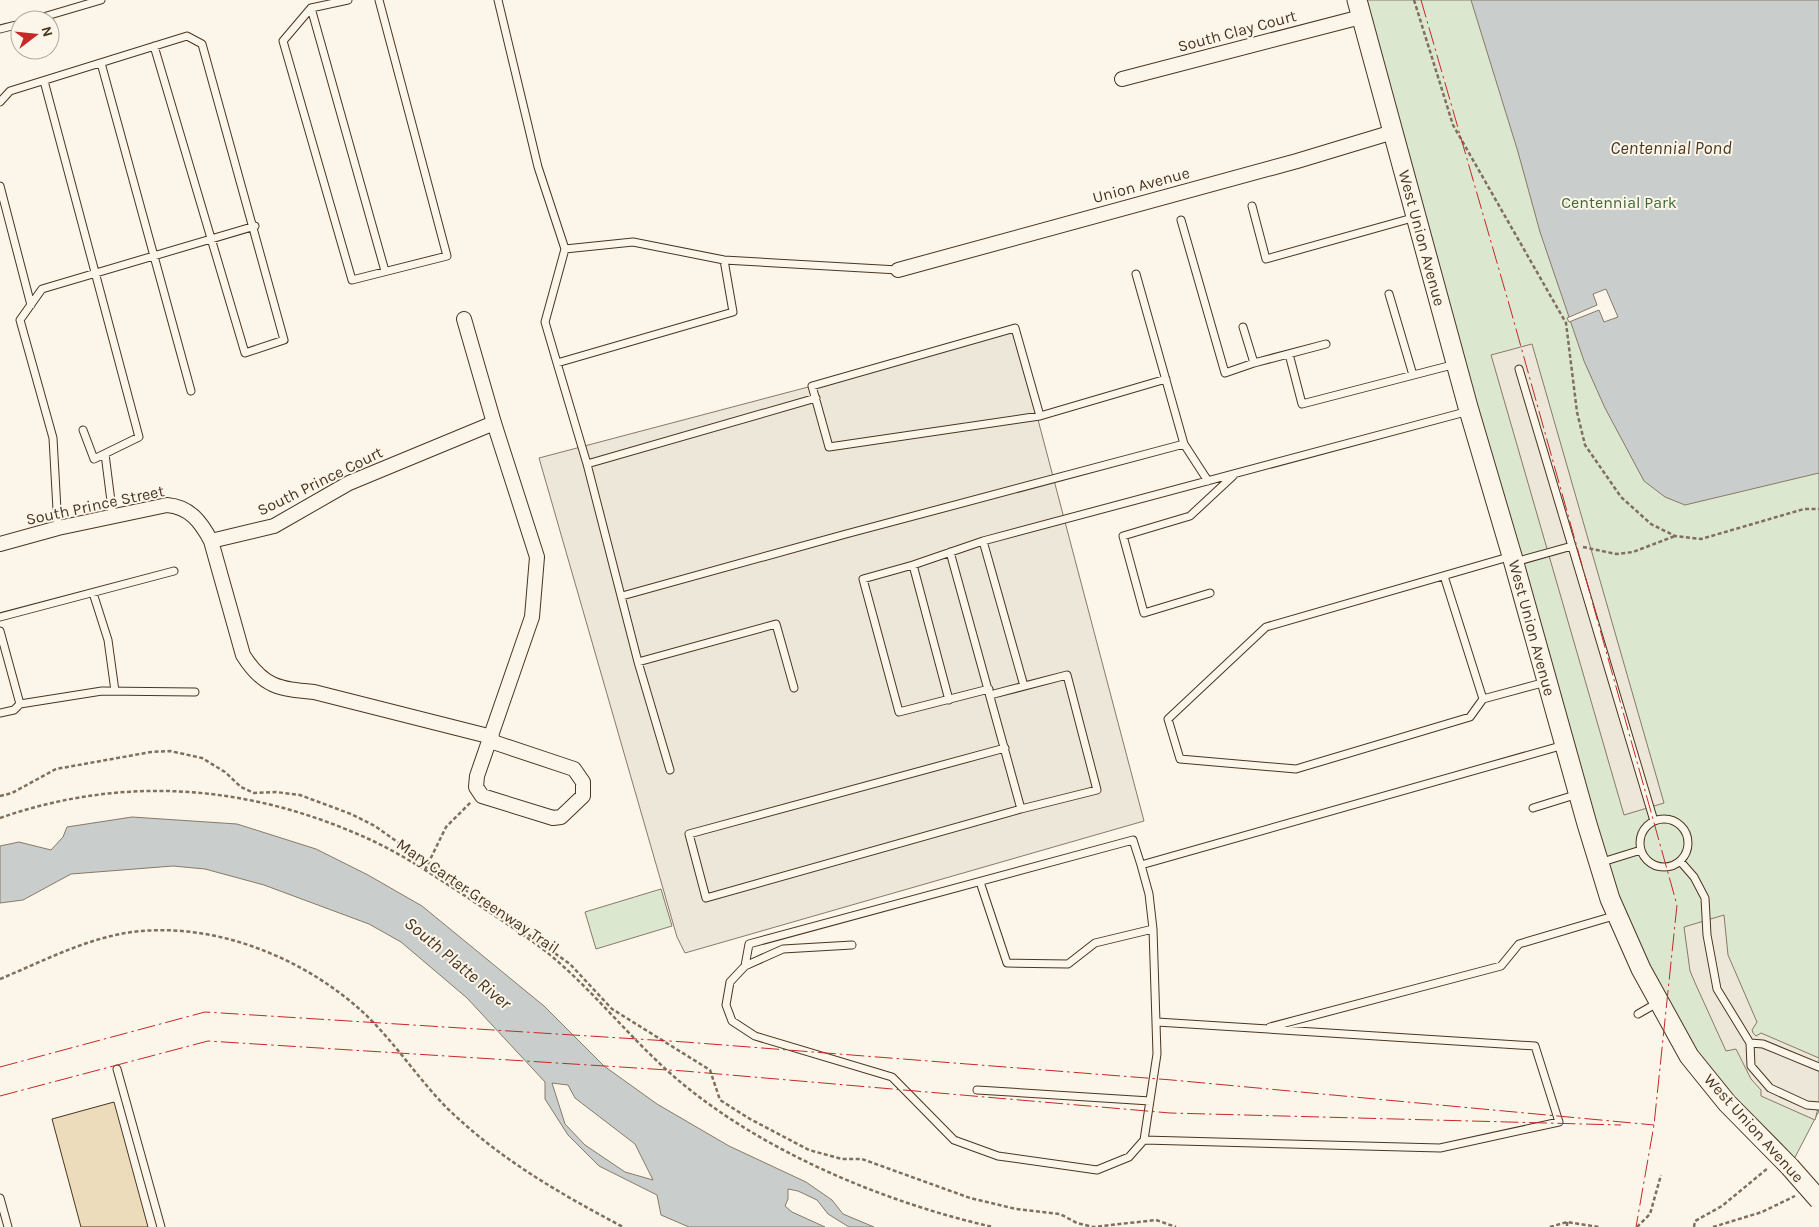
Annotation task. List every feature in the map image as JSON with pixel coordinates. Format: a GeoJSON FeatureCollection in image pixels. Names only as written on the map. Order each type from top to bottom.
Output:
{"type":"FeatureCollection","features":[{"type":"Feature","properties":{"kind":"street","name":"South Clay Court"},"geometry":{"type":"LineString","coordinates":[[1122,80],[1359,8]]}},
{"type":"Feature","properties":{"kind":"street","name":"West Union Avenue"},"geometry":{"type":"LineString","coordinates":[[1359,8],[1469,411],[1546,682],[1599,863],[1617,915],[1641,969],[1689,1056],[1781,1167],[1819,1200]]}},
{"type":"Feature","properties":{"kind":"street","name":"Union Avenue"},"geometry":{"type":"LineString","coordinates":[[898,270],[1297,161],[1393,132]]}},
{"type":"Feature","properties":{"kind":"street"},"geometry":{"type":"LineString","coordinates":[[211,541],[243,655],[251,668],[267,684],[285,689],[314,692],[491,738],[574,769],[584,782],[583,796],[561,817],[552,818],[482,796],[476,787],[477,776],[491,738],[532,617],[537,557],[494,423],[464,319]]}},
{"type":"Feature","properties":{"kind":"street","name":"South Prince Court"},"geometry":{"type":"LineString","coordinates":[[211,541],[274,526],[349,483],[494,423]]}},
{"type":"Feature","properties":{"kind":"street","name":"South Prince Street"},"geometry":{"type":"LineString","coordinates":[[0,544],[58,528],[167,505],[177,506],[194,515],[202,524],[211,541]]}},
{"type":"Feature","properties":{"kind":"lane"},"geometry":{"type":"LineString","coordinates":[[60,12],[102,0]]}},
{"type":"Feature","properties":{"kind":"lane"},"geometry":{"type":"LineString","coordinates":[[348,0],[311,8],[283,42],[352,280],[447,256],[379,0]]}},
{"type":"Feature","properties":{"kind":"lane"},"geometry":{"type":"LineString","coordinates":[[498,0],[538,167],[565,249],[545,322],[587,464],[638,662],[670,770]]}},
{"type":"Feature","properties":{"kind":"lane"},"geometry":{"type":"LineString","coordinates":[[311,8],[385,272]]}},
{"type":"Feature","properties":{"kind":"lane"},"geometry":{"type":"LineString","coordinates":[[0,102],[10,91],[44,81],[154,46],[187,36],[202,44],[254,226],[284,340],[245,353],[154,46]]}},
{"type":"Feature","properties":{"kind":"lane"},"geometry":{"type":"LineString","coordinates":[[101,63],[191,391]]}},
{"type":"Feature","properties":{"kind":"lane"},"geometry":{"type":"LineString","coordinates":[[44,81],[139,437],[94,459],[84,430]]}},
{"type":"Feature","properties":{"kind":"lane"},"geometry":{"type":"LineString","coordinates":[[0,186],[31,305]]}},
{"type":"Feature","properties":{"kind":"lane"},"geometry":{"type":"LineString","coordinates":[[1252,206],[1266,259],[1416,217]]}},
{"type":"Feature","properties":{"kind":"lane"},"geometry":{"type":"LineString","coordinates":[[1182,220],[1225,373],[1254,363],[1326,344]]}},
{"type":"Feature","properties":{"kind":"lane"},"geometry":{"type":"LineString","coordinates":[[58,528],[53,438],[20,320],[42,289],[254,226]]}},
{"type":"Feature","properties":{"kind":"lane"},"geometry":{"type":"LineString","coordinates":[[565,249],[633,242],[724,260],[898,270]]}},
{"type":"Feature","properties":{"kind":"lane"},"geometry":{"type":"LineString","coordinates":[[557,363],[733,312],[724,260]]}},
{"type":"Feature","properties":{"kind":"lane"},"geometry":{"type":"LineString","coordinates":[[1136,274],[1184,444],[1208,481]]}},
{"type":"Feature","properties":{"kind":"lane"},"geometry":{"type":"LineString","coordinates":[[1389,294],[1413,375]]}},
{"type":"Feature","properties":{"kind":"lane"},"geometry":{"type":"LineString","coordinates":[[1243,327],[1254,363]]}},
{"type":"Feature","properties":{"kind":"lane"},"geometry":{"type":"LineString","coordinates":[[1040,416],[1015,328],[812,386],[829,446],[1040,416],[1166,379]]}},
{"type":"Feature","properties":{"kind":"lane"},"geometry":{"type":"LineString","coordinates":[[1289,354],[1302,404],[1456,364]]}},
{"type":"Feature","properties":{"kind":"lane"},"geometry":{"type":"LineString","coordinates":[[1519,369],[1654,821]]}},
{"type":"Feature","properties":{"kind":"lane"},"geometry":{"type":"LineString","coordinates":[[587,464],[816,398]]}},
{"type":"Feature","properties":{"kind":"lane"},"geometry":{"type":"LineString","coordinates":[[1005,748],[690,834],[706,898],[1021,809],[1097,790],[1067,675],[899,712],[863,579],[913,565],[983,541],[1469,411]]}},
{"type":"Feature","properties":{"kind":"lane"},"geometry":{"type":"LineString","coordinates":[[622,596],[864,528],[1184,444]]}},
{"type":"Feature","properties":{"kind":"lane"},"geometry":{"type":"LineString","coordinates":[[105,454],[113,517]]}},
{"type":"Feature","properties":{"kind":"lane"},"geometry":{"type":"LineString","coordinates":[[1210,593],[1144,613],[1123,536],[1190,516],[1235,474]]}},
{"type":"Feature","properties":{"kind":"lane"},"geometry":{"type":"LineString","coordinates":[[983,541],[1024,686]]}},
{"type":"Feature","properties":{"kind":"lane"},"geometry":{"type":"LineString","coordinates":[[1546,682],[1483,699],[1470,717],[1296,769],[1180,759],[1168,718],[1266,627],[1444,576],[1572,546]]}},
{"type":"Feature","properties":{"kind":"lane"},"geometry":{"type":"LineString","coordinates":[[950,552],[1021,809]]}},
{"type":"Feature","properties":{"kind":"lane"},"geometry":{"type":"LineString","coordinates":[[913,565],[949,700]]}},
{"type":"Feature","properties":{"kind":"lane"},"geometry":{"type":"LineString","coordinates":[[0,617],[174,571]]}},
{"type":"Feature","properties":{"kind":"lane"},"geometry":{"type":"LineString","coordinates":[[1444,576],[1483,699]]}},
{"type":"Feature","properties":{"kind":"lane"},"geometry":{"type":"LineString","coordinates":[[93,593],[108,640],[115,691]]}},
{"type":"Feature","properties":{"kind":"lane"},"geometry":{"type":"LineString","coordinates":[[638,662],[776,624],[794,688]]}},
{"type":"Feature","properties":{"kind":"lane"},"geometry":{"type":"LineString","coordinates":[[0,631],[20,704]]}},
{"type":"Feature","properties":{"kind":"lane"},"geometry":{"type":"LineString","coordinates":[[0,713],[14,710],[20,704],[102,691],[195,692]]}},
{"type":"Feature","properties":{"kind":"lane"},"geometry":{"type":"LineString","coordinates":[[1141,865],[1564,745]]}},
{"type":"Feature","properties":{"kind":"lane"},"geometry":{"type":"LineString","coordinates":[[1533,808],[1578,794]]}},
{"type":"Feature","properties":{"kind":"lane"},"geometry":{"type":"LineString","coordinates":[[1663,819],[1673,821],[1681,826],[1686,834],[1688,844],[1686,853],[1680,861],[1672,866],[1662,867],[1653,865],[1645,858],[1641,850],[1642,833],[1654,821],[1663,819]]}},
{"type":"Feature","properties":{"kind":"lane"},"geometry":{"type":"LineString","coordinates":[[745,966],[749,944],[1133,840],[1149,894],[1153,929],[1157,1022],[1158,1054],[1144,1140],[1129,1156],[1096,1170],[998,1156],[954,1140],[892,1077],[756,1036],[732,1021],[726,1005],[730,982],[745,966],[783,949],[852,945]]}},
{"type":"Feature","properties":{"kind":"lane"},"geometry":{"type":"LineString","coordinates":[[1599,863],[1641,850]]}},
{"type":"Feature","properties":{"kind":"lane"},"geometry":{"type":"LineString","coordinates":[[1680,861],[1694,877],[1706,898],[1707,935],[1717,989],[1750,1043],[1751,1066],[1770,1088],[1807,1105],[1819,1106]]}},
{"type":"Feature","properties":{"kind":"lane"},"geometry":{"type":"LineString","coordinates":[[980,882],[1007,963],[1068,964],[1095,943],[1153,929]]}},
{"type":"Feature","properties":{"kind":"lane"},"geometry":{"type":"LineString","coordinates":[[1264,1028],[1501,966],[1520,944],[1617,915]]}},
{"type":"Feature","properties":{"kind":"lane"},"geometry":{"type":"LineString","coordinates":[[1638,1014],[1660,1002]]}},
{"type":"Feature","properties":{"kind":"lane"},"geometry":{"type":"LineString","coordinates":[[1144,1140],[1440,1148],[1559,1122],[1535,1046],[1157,1022]]}},
{"type":"Feature","properties":{"kind":"lane"},"geometry":{"type":"LineString","coordinates":[[1750,1043],[1763,1044],[1819,1066]]}},
{"type":"Feature","properties":{"kind":"lane"},"geometry":{"type":"LineString","coordinates":[[117,1069],[161,1227]]}},
{"type":"Feature","properties":{"kind":"lane"},"geometry":{"type":"LineString","coordinates":[[976,1090],[1150,1102]]}},
{"type":"Feature","properties":{"kind":"lane"},"geometry":{"type":"LineString","coordinates":[[0,1198],[8,1227]]}},
{"type":"Feature","properties":{"kind":"path"},"geometry":{"type":"LineString","coordinates":[[1414,0],[1453,125],[1566,324],[1577,412],[1585,445],[1621,497],[1651,524],[1675,536],[1701,539],[1804,508],[1819,508]]}},
{"type":"Feature","properties":{"kind":"path"},"geometry":{"type":"LineString","coordinates":[[1572,546],[1616,554],[1633,552],[1675,536]]}},
{"type":"Feature","properties":{"kind":"path"},"geometry":{"type":"LineString","coordinates":[[0,796],[56,770],[151,752],[170,751],[202,758],[225,772],[241,787],[254,793],[276,792],[300,795],[351,814],[375,826],[424,861]]}},
{"type":"Feature","properties":{"kind":"path","name":"Mary Carter Greenway Trail"},"geometry":{"type":"LineString","coordinates":[[0,818],[77,797],[147,790],[215,794],[254,799],[324,820],[375,842],[425,870],[548,954],[678,1080],[732,1119],[818,1167],[871,1191],[993,1227]]}},
{"type":"Feature","properties":{"kind":"path"},"geometry":{"type":"LineString","coordinates":[[425,870],[446,827],[466,804],[482,796]]}},
{"type":"Feature","properties":{"kind":"path"},"geometry":{"type":"LineString","coordinates":[[434,867],[570,964],[612,1009],[710,1070],[720,1100],[750,1119],[809,1150],[842,1159],[862,1159],[970,1198],[1016,1209],[1060,1214],[1077,1223],[1092,1227],[1156,1220],[1176,1227]]}},
{"type":"Feature","properties":{"kind":"path"},"geometry":{"type":"LineString","coordinates":[[0,979],[63,951],[102,939],[142,931],[206,935],[270,952],[336,991],[366,1014],[447,1108],[510,1160],[546,1185],[623,1227]]}},
{"type":"Feature","properties":{"kind":"path"},"geometry":{"type":"LineString","coordinates":[[1694,1227],[1695,1221],[1722,1206],[1781,1167]]}},
{"type":"Feature","properties":{"kind":"path"},"geometry":{"type":"LineString","coordinates":[[1637,1227],[1650,1214],[1661,1175]]}},
{"type":"Feature","properties":{"kind":"path"},"geometry":{"type":"LineString","coordinates":[[1713,1227],[1762,1212],[1793,1198],[1800,1192]]}},
{"type":"Feature","properties":{"kind":"path"},"geometry":{"type":"LineString","coordinates":[[1550,1227],[1567,1222],[1599,1227]]}},
{"type":"Feature","properties":{"kind":"path"},"geometry":{"type":"LineString","coordinates":[[1567,1222],[1567,1227]]}},
{"type":"Feature","properties":{"kind":"green space","name":"Centennial Park"},"geometry":{"type":"Polygon","coordinates":[[[1358,0],[1819,0],[1819,1111],[1790,1167],[1727,1103],[1617,915],[1358,0]]]}},
{"type":"Feature","properties":{"kind":"green space"},"geometry":{"type":"Polygon","coordinates":[[[661,889],[672,926],[596,949],[585,912],[661,889]]]}},
{"type":"Feature","properties":{"kind":"shaded area"},"geometry":{"type":"Polygon","coordinates":[[[1013,325],[1144,821],[685,953],[677,937],[539,458],[812,386],[1013,325]]]}},
{"type":"Feature","properties":{"kind":"shaded area"},"geometry":{"type":"Polygon","coordinates":[[[1532,344],[1664,803],[1624,815],[1491,355],[1532,344]]]}},
{"type":"Feature","properties":{"kind":"shaded area"},"geometry":{"type":"Polygon","coordinates":[[[1724,915],[1728,955],[1757,1022],[1752,1030],[1753,1033],[1756,1036],[1761,1033],[1819,1058],[1819,1104],[1815,1120],[1761,1096],[1761,1090],[1751,1079],[1736,1049],[1726,1051],[1696,985],[1690,971],[1684,927],[1724,915]]]}},
{"type":"Feature","properties":{"kind":"water","name":"Centennial Pond"},"geometry":{"type":"Polygon","coordinates":[[[1471,0],[1819,0],[1819,473],[1685,505],[1665,497],[1644,481],[1605,408],[1584,361],[1540,232],[1518,152],[1471,0]]]}},
{"type":"Feature","properties":{"kind":"water","name":"South Platte River"},"geometry":{"type":"Polygon","coordinates":[[[132,817],[237,824],[316,849],[368,875],[422,906],[544,1006],[604,1066],[657,1104],[729,1146],[806,1182],[832,1200],[843,1214],[874,1227],[849,1227],[828,1214],[817,1200],[798,1191],[788,1189],[788,1199],[785,1206],[792,1212],[825,1227],[689,1227],[661,1215],[657,1195],[599,1166],[568,1135],[545,1099],[545,1082],[467,998],[401,942],[369,924],[264,885],[205,869],[173,866],[71,874],[23,900],[0,903],[0,846],[19,842],[51,850],[63,837],[67,827],[132,817]],[[552,1083],[565,1124],[585,1145],[625,1172],[653,1180],[635,1144],[575,1098],[568,1085],[552,1083]]]}},
{"type":"Feature","properties":{"kind":"pier"},"geometry":{"type":"Polygon","coordinates":[[[1606,289],[1618,317],[1604,322],[1599,310],[1569,322],[1567,318],[1597,305],[1593,294],[1606,289]]]}},
{"type":"Feature","properties":{"kind":"building"},"geometry":{"type":"Polygon","coordinates":[[[114,1102],[148,1227],[81,1227],[52,1119],[114,1102]]]}},
{"type":"Feature","properties":{"kind":"power"},"geometry":{"type":"LineString","coordinates":[[1421,0],[1511,311],[1677,905],[1654,1125],[1636,1227]]}},
{"type":"Feature","properties":{"kind":"power"},"geometry":{"type":"LineString","coordinates":[[0,1067],[205,1012],[685,1042],[1172,1080],[1654,1125]]}},
{"type":"Feature","properties":{"kind":"power"},"geometry":{"type":"LineString","coordinates":[[0,1096],[208,1041],[684,1071],[1170,1113],[1621,1125]]}}]}
